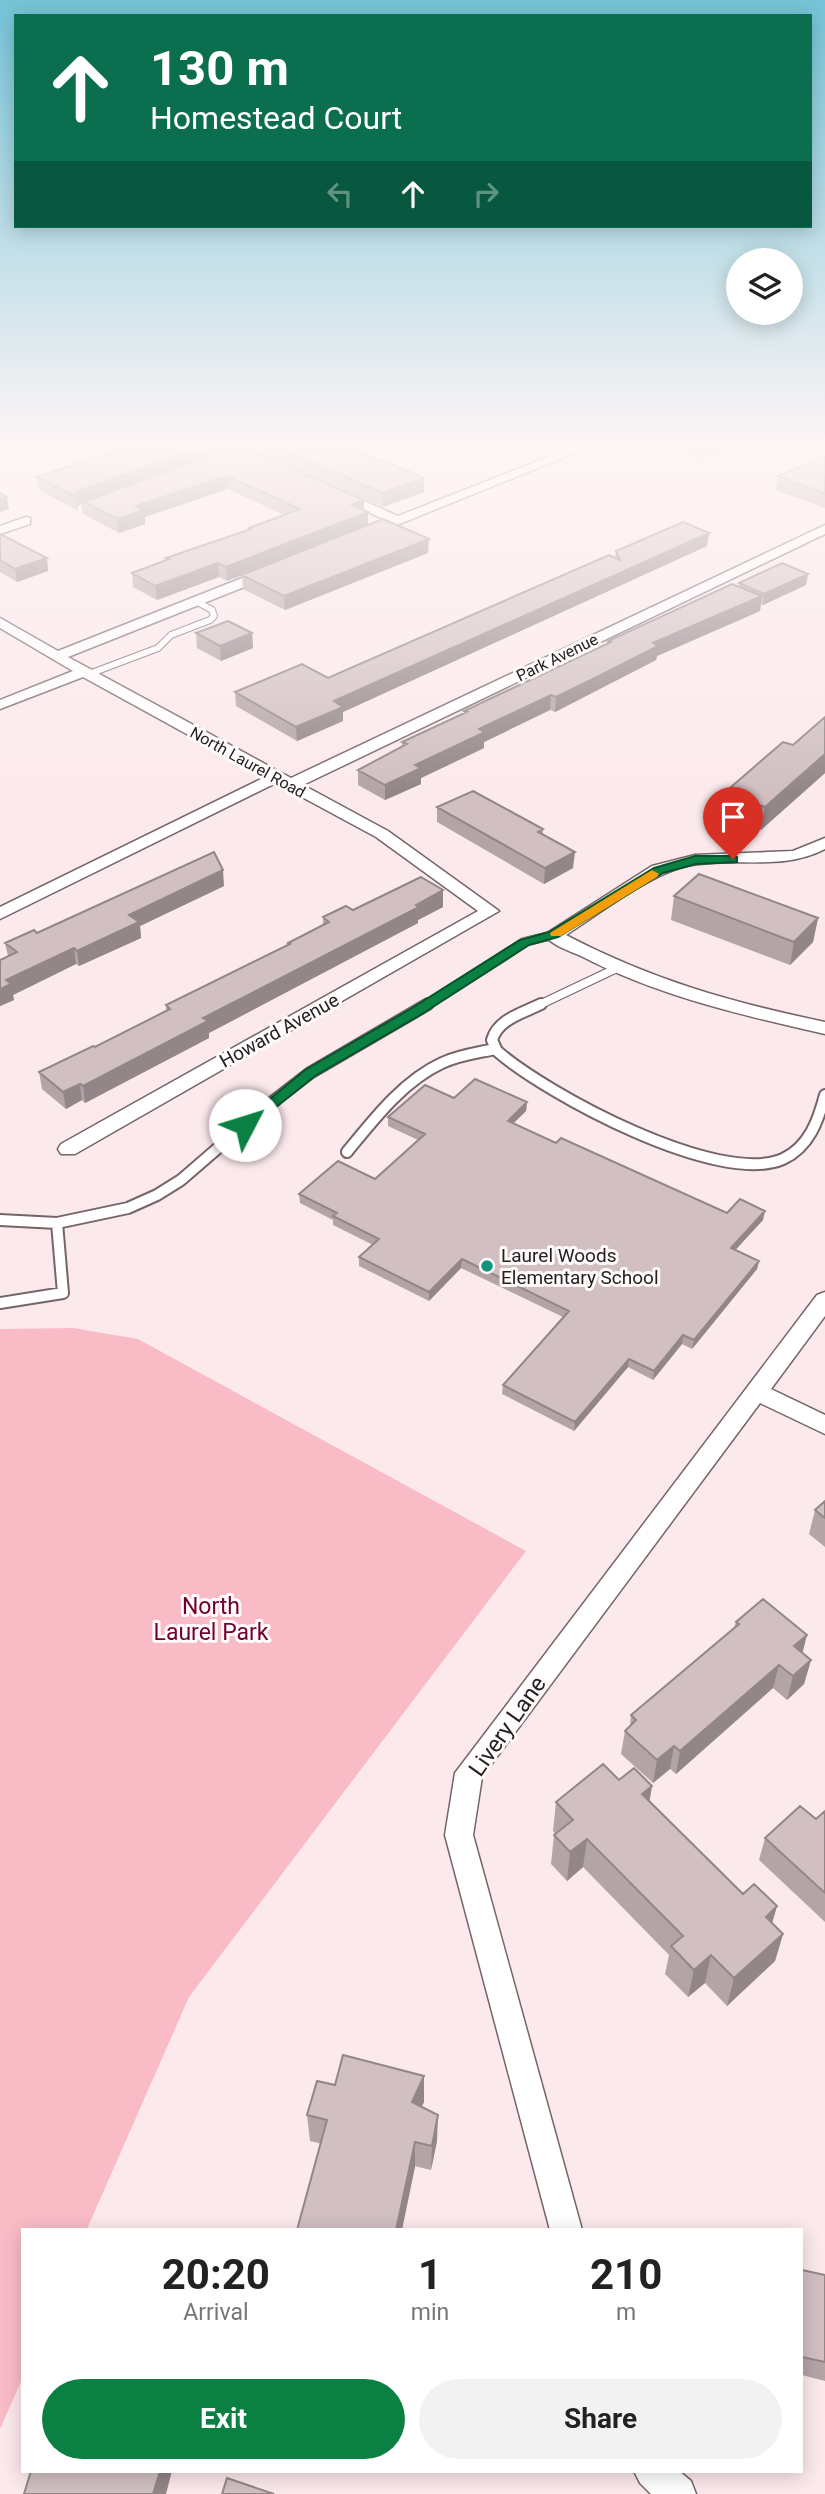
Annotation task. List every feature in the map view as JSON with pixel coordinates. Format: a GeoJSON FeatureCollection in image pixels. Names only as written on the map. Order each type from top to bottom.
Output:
{"type":"FeatureCollection","features":[{"type":"Feature","properties":{"kind":"street","name":"Park Avenue"},"geometry":{"type":"LineString","coordinates":[[0,914],[757,560]]}},
{"type":"Feature","properties":{"kind":"street"},"geometry":{"type":"LineString","coordinates":[[58,656],[285,566]]}},
{"type":"Feature","properties":{"kind":"street","name":"North Laurel Road"},"geometry":{"type":"LineString","coordinates":[[0,622],[87,673],[382,834],[490,911]]}},
{"type":"Feature","properties":{"kind":"street"},"geometry":{"type":"LineString","coordinates":[[0,705],[87,673]]}},
{"type":"Feature","properties":{"kind":"street"},"geometry":{"type":"LineString","coordinates":[[553,935],[659,870],[676,864],[695,860],[783,857],[805,853],[825,843]]}},
{"type":"Feature","properties":{"kind":"street","name":"Howard Avenue"},"geometry":{"type":"LineString","coordinates":[[68,1149],[490,911]]}},
{"type":"Feature","properties":{"kind":"street"},"geometry":{"type":"LineString","coordinates":[[553,935],[617,968],[706,999],[825,1028]]}},
{"type":"Feature","properties":{"kind":"street","name":"Livery Lane"},"geometry":{"type":"LineString","coordinates":[[565,2228],[459,1835],[469,1773],[825,1300]]}},
{"type":"Feature","properties":{"kind":"street"},"geometry":{"type":"LineString","coordinates":[[757,1392],[825,1425]]}},
{"type":"Feature","properties":{"kind":"street"},"geometry":{"type":"LineString","coordinates":[[654,2473],[678,2494]]}},
{"type":"Feature","properties":{"kind":"lane"},"geometry":{"type":"LineString","coordinates":[[87,673],[158,648],[171,635],[210,620],[214,616],[212,610],[196,601]]}},
{"type":"Feature","properties":{"kind":"lane"},"geometry":{"type":"LineString","coordinates":[[0,1220],[57,1223],[128,1208],[157,1195],[191,1172],[261,1110],[310,1073],[417,1011],[524,943],[553,935]]}},
{"type":"Feature","properties":{"kind":"lane"},"geometry":{"type":"LineString","coordinates":[[617,968],[505,1021],[496,1029],[492,1038],[495,1049],[536,1078],[630,1129],[734,1165],[757,1166],[774,1162],[806,1144],[814,1131],[825,1095]]}},
{"type":"Feature","properties":{"kind":"lane"},"geometry":{"type":"LineString","coordinates":[[347,1152],[380,1112],[423,1075],[450,1060],[495,1049]]}},
{"type":"Feature","properties":{"kind":"lane"},"geometry":{"type":"LineString","coordinates":[[0,1303],[63,1293],[57,1223]]}},
{"type":"Feature","properties":{"kind":"green space","name":"North Laurel Park"},"geometry":{"type":"Polygon","coordinates":[[[73,1328],[138,1339],[526,1551],[189,1997],[87,2228],[21,2228],[21,2382],[0,2429],[0,1329],[73,1328]]]}},
{"type":"Feature","properties":{"kind":"building"},"geometry":{"type":"Polygon","coordinates":[[[1,560],[40,560],[15,569],[1,560]]]}},
{"type":"Feature","properties":{"kind":"building"},"geometry":{"type":"Polygon","coordinates":[[[165,560],[243,560],[226,567],[218,563],[155,586],[132,573],[165,560]]]}},
{"type":"Feature","properties":{"kind":"building"},"geometry":{"type":"Polygon","coordinates":[[[279,560],[375,560],[284,596],[242,575],[279,560]]]}},
{"type":"Feature","properties":{"kind":"building"},"geometry":{"type":"Polygon","coordinates":[[[597,560],[648,560],[334,701],[343,707],[296,727],[235,692],[302,664],[328,678],[597,560]]]}},
{"type":"Feature","properties":{"kind":"building"},"geometry":{"type":"Polygon","coordinates":[[[782,563],[808,574],[764,594],[739,583],[782,563]]]}},
{"type":"Feature","properties":{"kind":"building"},"geometry":{"type":"Polygon","coordinates":[[[732,584],[762,596],[653,643],[658,646],[556,697],[551,695],[479,729],[485,732],[415,765],[421,768],[385,785],[358,770],[407,744],[402,742],[467,712],[464,711],[732,584]]]}},
{"type":"Feature","properties":{"kind":"building"},"geometry":{"type":"Polygon","coordinates":[[[228,621],[252,633],[220,646],[196,633],[228,621]]]}},
{"type":"Feature","properties":{"kind":"building"},"geometry":{"type":"Polygon","coordinates":[[[825,717],[825,754],[765,807],[724,793],[783,742],[793,745],[825,717]]]}},
{"type":"Feature","properties":{"kind":"building"},"geometry":{"type":"Polygon","coordinates":[[[473,791],[543,829],[538,832],[575,852],[545,868],[437,807],[473,791]]]}},
{"type":"Feature","properties":{"kind":"building"},"geometry":{"type":"Polygon","coordinates":[[[214,852],[223,870],[129,915],[139,922],[77,951],[74,948],[6,980],[11,984],[0,989],[0,960],[17,952],[5,943],[34,930],[37,933],[214,852]]]}},
{"type":"Feature","properties":{"kind":"building"},"geometry":{"type":"Polygon","coordinates":[[[699,874],[818,918],[794,942],[674,896],[699,874]]]}},
{"type":"Feature","properties":{"kind":"building"},"geometry":{"type":"Polygon","coordinates":[[[421,877],[443,890],[416,905],[419,907],[203,1018],[208,1021],[83,1086],[80,1084],[63,1092],[39,1072],[170,1009],[166,1005],[290,944],[288,943],[329,922],[323,917],[346,906],[353,910],[421,877]]]}},
{"type":"Feature","properties":{"kind":"building","name":"Laurel Woods Elementary School"},"geometry":{"type":"Polygon","coordinates":[[[475,1079],[527,1102],[508,1121],[556,1143],[561,1138],[727,1213],[740,1199],[765,1211],[731,1248],[759,1261],[694,1340],[683,1335],[654,1371],[629,1359],[575,1422],[503,1385],[569,1311],[462,1259],[429,1292],[359,1257],[379,1239],[333,1216],[337,1213],[299,1194],[338,1161],[375,1179],[425,1134],[388,1117],[425,1085],[454,1098],[475,1079]]]}},
{"type":"Feature","properties":{"kind":"building"},"geometry":{"type":"Polygon","coordinates":[[[825,1501],[825,1518],[815,1510],[825,1501]]]}},
{"type":"Feature","properties":{"kind":"building"},"geometry":{"type":"Polygon","coordinates":[[[763,1599],[807,1635],[794,1646],[811,1660],[793,1676],[779,1665],[680,1751],[674,1746],[657,1760],[625,1731],[636,1720],[631,1715],[739,1624],[736,1622],[763,1599]]]}},
{"type":"Feature","properties":{"kind":"building"},"geometry":{"type":"Polygon","coordinates":[[[603,1764],[619,1780],[634,1768],[652,1786],[642,1794],[743,1894],[754,1884],[777,1906],[766,1917],[783,1934],[734,1978],[711,1955],[694,1970],[671,1946],[683,1936],[587,1839],[570,1852],[554,1835],[573,1820],[556,1802],[603,1764]]]}},
{"type":"Feature","properties":{"kind":"building"},"geometry":{"type":"Polygon","coordinates":[[[800,1806],[816,1819],[825,1811],[825,1893],[765,1838],[800,1806]]]}},
{"type":"Feature","properties":{"kind":"building"},"geometry":{"type":"Polygon","coordinates":[[[343,2055],[424,2076],[412,2102],[438,2115],[432,2146],[415,2142],[396,2228],[298,2228],[327,2120],[307,2115],[317,2081],[335,2085],[343,2055]]]}},
{"type":"Feature","properties":{"kind":"building"},"geometry":{"type":"Polygon","coordinates":[[[803,2270],[825,2275],[825,2362],[803,2357],[803,2270]]]}},
{"type":"Feature","properties":{"kind":"building"},"geometry":{"type":"Polygon","coordinates":[[[30,2473],[159,2473],[153,2494],[24,2494],[30,2473]]]}},
{"type":"Feature","properties":{"kind":"building"},"geometry":{"type":"Polygon","coordinates":[[[227,2478],[274,2494],[222,2494],[227,2478]]]}},
{"type":"Feature","properties":{"kind":"slow traffic"},"geometry":{"type":"LineString","coordinates":[[556,933],[652,874]]}},
{"type":"Feature","properties":{"kind":"place","name":"Laurel Woods Elementary School"},"geometry":{"type":"Point","coordinates":[487,1266]}},
{"type":"Feature","properties":{"kind":"route"},"geometry":{"type":"LineString","coordinates":[[245,1125],[310,1073],[417,1011],[524,943],[553,935],[659,870],[695,860],[733,859]]}}]}
